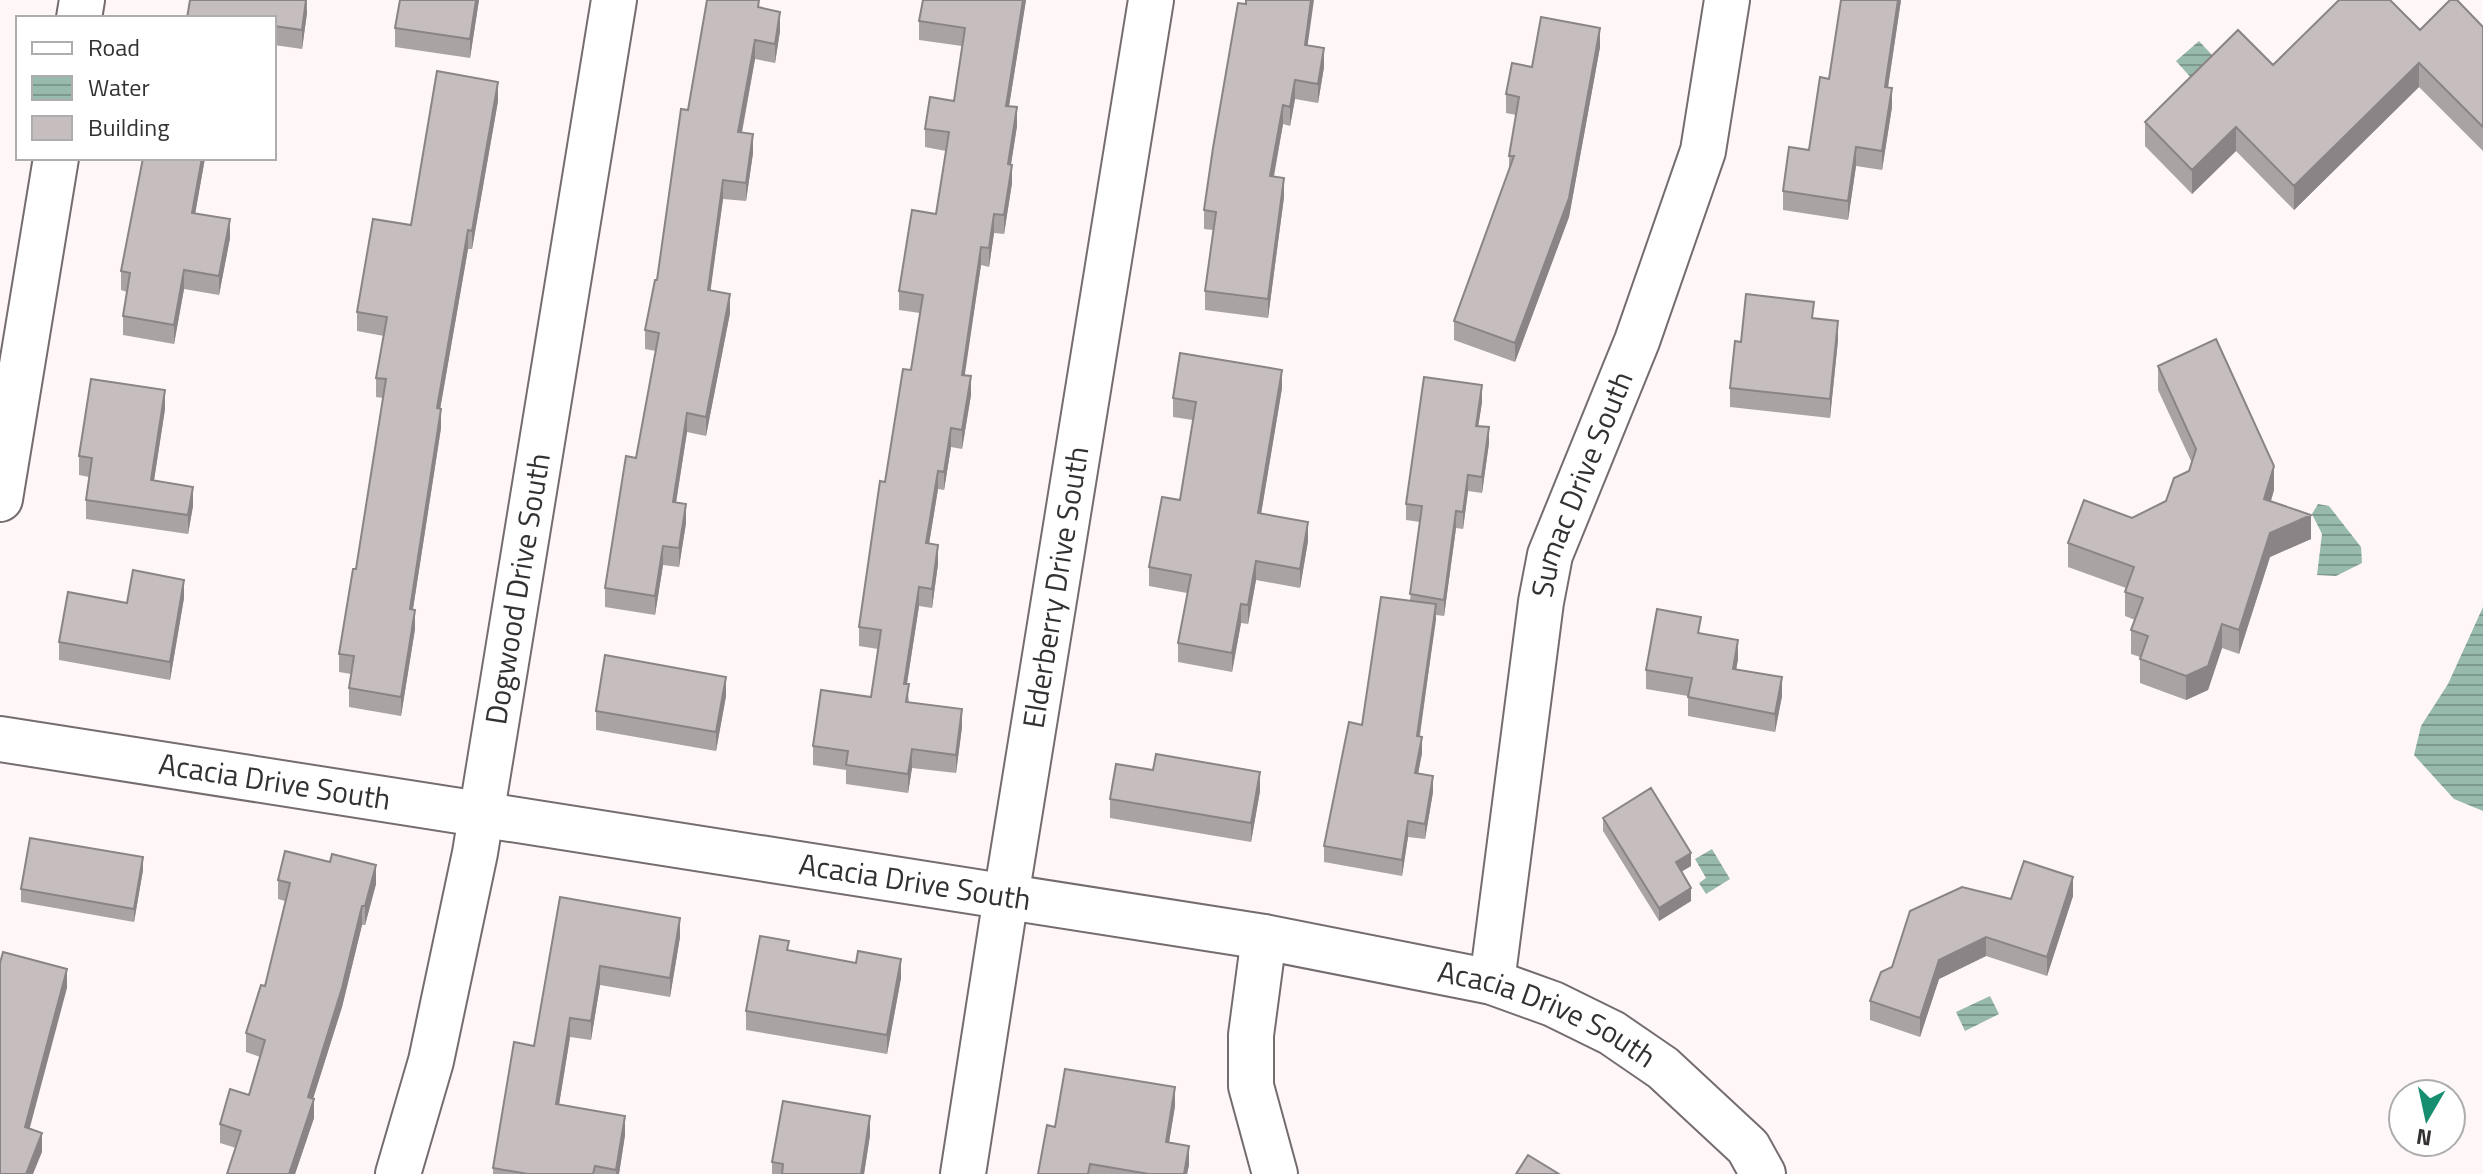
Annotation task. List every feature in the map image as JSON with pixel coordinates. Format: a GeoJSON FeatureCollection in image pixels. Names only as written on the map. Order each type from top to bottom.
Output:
{"type":"FeatureCollection","features":[{"type":"Feature","properties":{"kind":"street","name":"Dogwood Drive South"},"geometry":{"type":"LineString","coordinates":[[398,1174],[431,1061],[481,816],[614,0]]}},
{"type":"Feature","properties":{"kind":"street","name":"Elderberry Drive South"},"geometry":{"type":"LineString","coordinates":[[963,1174],[1151,0]]}},
{"type":"Feature","properties":{"kind":"street","name":"Sumac Drive South"},"geometry":{"type":"LineString","coordinates":[[1492,982],[1550,555],[1637,341],[1703,151],[1727,0]]}},
{"type":"Feature","properties":{"kind":"street"},"geometry":{"type":"LineString","coordinates":[[0,499],[56,160]]}},
{"type":"Feature","properties":{"kind":"street","name":"Acacia Drive South"},"geometry":{"type":"LineString","coordinates":[[0,739],[1264,937],[1492,982],[1553,1004],[1612,1033],[1663,1068],[1748,1147],[1763,1174]]}},
{"type":"Feature","properties":{"kind":"street"},"geometry":{"type":"LineString","coordinates":[[1264,937],[1251,1035],[1251,1086],[1275,1174]]}},
{"type":"Feature","properties":{"kind":"water"},"geometry":{"type":"Polygon","coordinates":[[[2199,41],[2224,68],[2202,90],[2176,61],[2199,41]]]}},
{"type":"Feature","properties":{"kind":"water"},"geometry":{"type":"Polygon","coordinates":[[[2318,504],[2329,506],[2361,547],[2362,563],[2336,576],[2317,575],[2322,534],[2312,514],[2318,504]]]}},
{"type":"Feature","properties":{"kind":"water"},"geometry":{"type":"Polygon","coordinates":[[[2483,607],[2483,811],[2454,799],[2414,755],[2421,726],[2448,684],[2483,607]]]}},
{"type":"Feature","properties":{"kind":"water"},"geometry":{"type":"Polygon","coordinates":[[[1712,849],[1730,879],[1706,894],[1699,883],[1706,878],[1695,859],[1712,849]]]}},
{"type":"Feature","properties":{"kind":"water"},"geometry":{"type":"Polygon","coordinates":[[[1990,996],[1999,1014],[1965,1031],[1956,1012],[1990,996]]]}},
{"type":"Feature","properties":{"kind":"building"},"geometry":{"type":"Polygon","coordinates":[[[190,0],[306,0],[302,30],[276,26],[276,16],[187,16],[190,0]]]}},
{"type":"Feature","properties":{"kind":"building"},"geometry":{"type":"Polygon","coordinates":[[[400,0],[476,0],[470,39],[395,28],[400,0]]]}},
{"type":"Feature","properties":{"kind":"building"},"geometry":{"type":"Polygon","coordinates":[[[707,0],[759,0],[758,7],[780,12],[775,44],[755,40],[738,132],[753,134],[746,183],[723,180],[708,290],[730,294],[706,417],[687,413],[673,502],[686,504],[679,548],[663,546],[655,596],[605,588],[626,456],[636,458],[659,333],[645,330],[657,280],[681,109],[688,110],[707,0]]]}},
{"type":"Feature","properties":{"kind":"building"},"geometry":{"type":"Polygon","coordinates":[[[923,0],[1023,0],[1006,106],[1017,107],[1004,215],[994,214],[989,248],[981,247],[962,375],[971,376],[962,430],[951,428],[944,472],[938,471],[926,543],[938,545],[932,589],[919,587],[904,684],[909,684],[906,702],[962,709],[956,755],[912,749],[908,774],[846,765],[848,751],[813,746],[821,690],[871,697],[881,630],[859,627],[880,481],[885,482],[903,369],[911,370],[923,295],[899,291],[912,210],[936,214],[949,132],[925,129],[930,97],[954,101],[965,28],[919,21],[923,0]]]}},
{"type":"Feature","properties":{"kind":"building"},"geometry":{"type":"Polygon","coordinates":[[[1246,0],[1311,0],[1305,45],[1324,48],[1318,84],[1295,80],[1290,107],[1283,105],[1270,176],[1284,178],[1268,299],[1205,291],[1216,212],[1204,210],[1238,3],[1246,4],[1246,0]]]}},
{"type":"Feature","properties":{"kind":"building"},"geometry":{"type":"Polygon","coordinates":[[[1841,0],[1898,0],[1885,87],[1892,88],[1882,151],[1856,147],[1848,201],[1783,191],[1789,147],[1809,150],[1820,77],[1829,79],[1841,0]]]}},
{"type":"Feature","properties":{"kind":"building"},"geometry":{"type":"Polygon","coordinates":[[[2339,0],[2390,0],[2420,30],[2450,0],[2457,0],[2483,27],[2483,127],[2419,63],[2294,186],[2236,127],[2192,170],[2145,122],[2238,30],[2273,65],[2339,0]]]}},
{"type":"Feature","properties":{"kind":"building"},"geometry":{"type":"Polygon","coordinates":[[[1541,17],[1600,28],[1569,198],[1515,343],[1454,321],[1514,156],[1509,156],[1519,97],[1506,94],[1512,63],[1532,67],[1541,17]]]}},
{"type":"Feature","properties":{"kind":"building"},"geometry":{"type":"Polygon","coordinates":[[[437,71],[498,82],[437,408],[441,409],[410,609],[415,610],[401,697],[349,688],[354,656],[339,654],[353,569],[356,569],[386,379],[376,378],[387,317],[357,312],[373,219],[411,225],[437,71]]]}},
{"type":"Feature","properties":{"kind":"building"},"geometry":{"type":"Polygon","coordinates":[[[143,160],[202,160],[192,213],[230,219],[219,276],[184,270],[174,325],[123,316],[130,273],[121,271],[143,160]]]}},
{"type":"Feature","properties":{"kind":"building"},"geometry":{"type":"Polygon","coordinates":[[[1746,294],[1814,302],[1812,318],[1838,321],[1830,399],[1730,388],[1735,341],[1741,342],[1746,294]]]}},
{"type":"Feature","properties":{"kind":"building"},"geometry":{"type":"Polygon","coordinates":[[[2216,339],[2274,466],[2264,499],[2311,515],[2270,533],[2239,630],[2222,624],[2208,666],[2186,676],[2140,659],[2148,636],[2131,630],[2143,598],[2125,592],[2134,567],[2068,543],[2084,500],[2132,518],[2166,501],[2174,478],[2189,471],[2196,449],[2158,366],[2216,339]]]}},
{"type":"Feature","properties":{"kind":"building"},"geometry":{"type":"Polygon","coordinates":[[[1180,353],[1282,370],[1258,513],[1308,522],[1300,569],[1256,561],[1248,605],[1241,604],[1232,653],[1178,643],[1191,575],[1149,567],[1162,497],[1180,500],[1196,402],[1173,398],[1180,353]]]}},
{"type":"Feature","properties":{"kind":"building"},"geometry":{"type":"Polygon","coordinates":[[[1424,377],[1482,385],[1476,426],[1489,427],[1482,477],[1468,475],[1463,512],[1456,511],[1444,600],[1410,594],[1422,506],[1406,504],[1424,377]]]}},
{"type":"Feature","properties":{"kind":"building"},"geometry":{"type":"Polygon","coordinates":[[[91,379],[165,390],[151,480],[193,487],[188,515],[86,500],[92,458],[79,456],[91,379]]]}},
{"type":"Feature","properties":{"kind":"building"},"geometry":{"type":"Polygon","coordinates":[[[133,570],[184,580],[170,662],[59,642],[68,592],[127,603],[133,570]]]}},
{"type":"Feature","properties":{"kind":"building"},"geometry":{"type":"Polygon","coordinates":[[[1381,597],[1436,604],[1417,736],[1422,737],[1415,773],[1433,776],[1425,824],[1408,821],[1402,860],[1324,846],[1349,722],[1362,725],[1381,597]]]}},
{"type":"Feature","properties":{"kind":"building"},"geometry":{"type":"Polygon","coordinates":[[[1657,609],[1701,617],[1698,633],[1738,640],[1733,669],[1782,677],[1775,714],[1688,697],[1692,678],[1646,670],[1657,609]]]}},
{"type":"Feature","properties":{"kind":"building"},"geometry":{"type":"Polygon","coordinates":[[[605,655],[726,677],[716,732],[596,711],[605,655]]]}},
{"type":"Feature","properties":{"kind":"building"},"geometry":{"type":"Polygon","coordinates":[[[1156,754],[1260,772],[1251,823],[1110,799],[1116,764],[1153,770],[1156,754]]]}},
{"type":"Feature","properties":{"kind":"building"},"geometry":{"type":"Polygon","coordinates":[[[1651,788],[1691,853],[1676,862],[1691,888],[1659,908],[1603,818],[1651,788]]]}},
{"type":"Feature","properties":{"kind":"building"},"geometry":{"type":"Polygon","coordinates":[[[30,838],[143,857],[134,909],[21,889],[30,838]]]}},
{"type":"Feature","properties":{"kind":"building"},"geometry":{"type":"Polygon","coordinates":[[[285,851],[330,862],[332,854],[376,865],[308,1097],[314,1099],[289,1174],[227,1174],[241,1131],[220,1124],[230,1089],[249,1095],[265,1040],[246,1033],[261,985],[265,986],[290,883],[278,880],[285,851]]]}},
{"type":"Feature","properties":{"kind":"building"},"geometry":{"type":"Polygon","coordinates":[[[2024,861],[2073,877],[2047,957],[1986,937],[1939,960],[1920,1018],[1870,1001],[1881,972],[1892,967],[1910,911],[1962,887],[2011,899],[2024,861]]]}},
{"type":"Feature","properties":{"kind":"building"},"geometry":{"type":"Polygon","coordinates":[[[560,897],[680,918],[670,978],[600,966],[591,1021],[570,1018],[556,1104],[625,1116],[616,1170],[595,1166],[593,1174],[528,1174],[493,1168],[514,1042],[534,1046],[560,897]]]}},
{"type":"Feature","properties":{"kind":"building"},"geometry":{"type":"Polygon","coordinates":[[[760,936],[789,941],[787,950],[856,963],[858,951],[901,959],[887,1035],[746,1011],[760,936]]]}},
{"type":"Feature","properties":{"kind":"building"},"geometry":{"type":"Polygon","coordinates":[[[3,952],[67,969],[25,1127],[42,1133],[26,1174],[0,1174],[0,963],[3,952]]]}},
{"type":"Feature","properties":{"kind":"building"},"geometry":{"type":"Polygon","coordinates":[[[1065,1069],[1175,1087],[1166,1142],[1189,1146],[1184,1174],[1149,1174],[1090,1164],[1088,1174],[1038,1174],[1047,1125],[1055,1127],[1065,1069]]]}},
{"type":"Feature","properties":{"kind":"building"},"geometry":{"type":"Polygon","coordinates":[[[783,1101],[870,1116],[861,1174],[782,1174],[783,1164],[772,1162],[783,1101]]]}},
{"type":"Feature","properties":{"kind":"building"},"geometry":{"type":"Polygon","coordinates":[[[1528,1155],[1559,1174],[1516,1174],[1528,1155]]]}}]}
